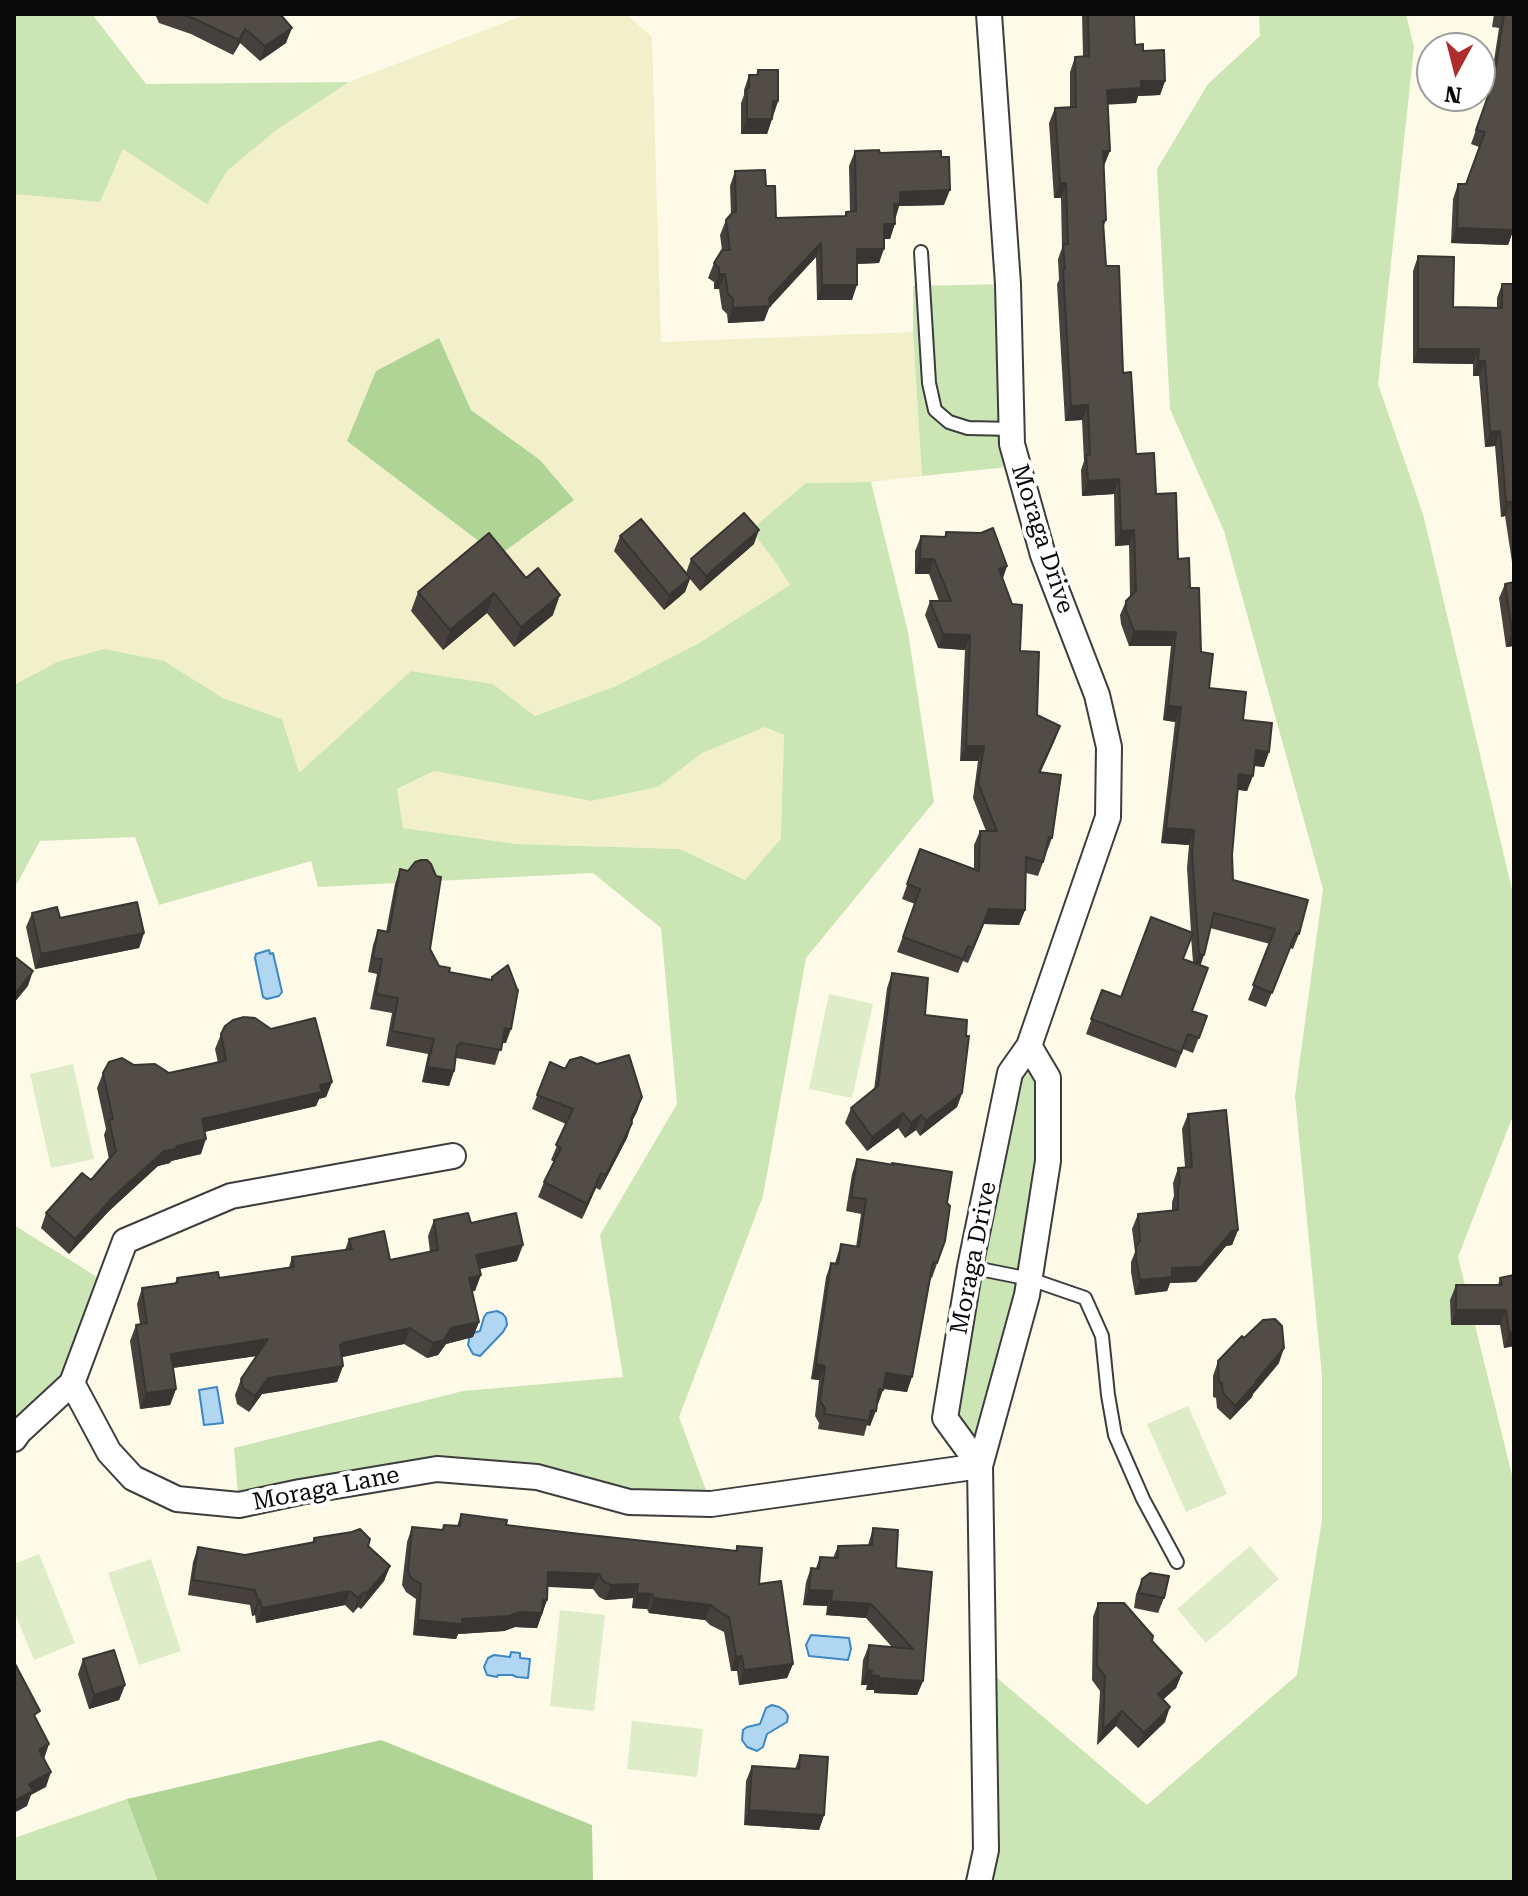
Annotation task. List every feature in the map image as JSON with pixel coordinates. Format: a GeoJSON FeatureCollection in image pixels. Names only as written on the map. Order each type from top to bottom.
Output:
{"type":"FeatureCollection","features":[{"type":"Feature","properties":{"kind":"street","name":"Moraga Drive"},"geometry":{"type":"LineString","coordinates":[[980,1466],[945,1418],[970,1267],[1010,1073],[1029,1046],[1108,817],[1109,747],[1097,695],[1043,555],[1012,444],[1008,284],[989,14]]}},
{"type":"Feature","properties":{"kind":"street"},"geometry":{"type":"LineString","coordinates":[[979,1882],[986,1850],[980,1466],[1027,1295],[1048,1161],[1048,1078],[1029,1046]]}},
{"type":"Feature","properties":{"kind":"street"},"geometry":{"type":"LineString","coordinates":[[14,1439],[72,1383],[125,1241],[231,1196],[453,1156]]}},
{"type":"Feature","properties":{"kind":"street","name":"Moraga Lane"},"geometry":{"type":"LineString","coordinates":[[72,1383],[109,1452],[133,1478],[177,1499],[239,1505],[437,1469],[537,1477],[629,1502],[711,1504],[980,1466]]}},
{"type":"Feature","properties":{"kind":"lane"},"geometry":{"type":"LineString","coordinates":[[921,252],[929,383],[935,410],[949,422],[968,428],[1012,429]]}},
{"type":"Feature","properties":{"kind":"lane"},"geometry":{"type":"LineString","coordinates":[[970,1267],[1030,1279],[1085,1298],[1102,1336],[1115,1435],[1143,1499],[1177,1562]]}},
{"type":"Feature","properties":{"kind":"green space"},"geometry":{"type":"Polygon","coordinates":[[[14,14],[92,14],[146,84],[349,82],[275,131],[227,171],[207,204],[123,149],[100,202],[14,194],[14,14]]]}},
{"type":"Feature","properties":{"kind":"green space"},"geometry":{"type":"Polygon","coordinates":[[[527,14],[626,14],[652,37],[661,342],[913,332],[922,476],[871,482],[806,483],[775,561],[791,585],[701,642],[616,686],[535,716],[493,684],[411,671],[298,774],[282,719],[223,698],[164,661],[57,662],[14,685],[14,194],[100,202],[123,148],[207,203],[227,171],[275,131],[349,82],[527,14]],[[439,339],[376,371],[540,460],[471,410],[439,339]]]}},
{"type":"Feature","properties":{"kind":"green space"},"geometry":{"type":"Polygon","coordinates":[[[1259,14],[1406,14],[1414,47],[1378,384],[1423,514],[1514,898],[1514,1113],[1458,1257],[1514,1483],[1514,1882],[976,1882],[983,1666],[1147,1805],[1297,1675],[1322,1520],[1322,1376],[1295,1096],[1323,889],[1224,531],[1170,409],[1157,169],[1208,84],[1260,36],[1259,14]]]}},
{"type":"Feature","properties":{"kind":"green space"},"geometry":{"type":"Polygon","coordinates":[[[1008,284],[1018,466],[922,476],[913,286],[1008,284]]]}},
{"type":"Feature","properties":{"kind":"green space"},"geometry":{"type":"Polygon","coordinates":[[[439,338],[471,410],[540,460],[574,500],[501,554],[480,542],[347,441],[376,371],[439,338]]]}},
{"type":"Feature","properties":{"kind":"green space"},"geometry":{"type":"Polygon","coordinates":[[[871,482],[908,632],[934,802],[806,958],[763,1196],[679,1417],[711,1504],[437,1469],[239,1505],[234,1448],[463,1391],[623,1377],[600,1235],[677,1104],[661,928],[593,873],[318,887],[311,861],[159,905],[135,837],[40,841],[14,889],[14,685],[57,662],[104,649],[164,661],[223,698],[282,719],[299,773],[411,671],[493,684],[535,716],[616,686],[701,642],[790,585],[751,530],[806,483],[871,482]],[[765,727],[702,753],[658,787],[591,801],[434,771],[397,789],[403,828],[517,844],[680,849],[745,880],[781,839],[784,735],[765,727]]]}},
{"type":"Feature","properties":{"kind":"green space"},"geometry":{"type":"Polygon","coordinates":[[[765,727],[784,735],[782,839],[745,880],[680,849],[517,844],[403,828],[397,789],[434,771],[591,801],[658,787],[702,753],[765,727]]]}},
{"type":"Feature","properties":{"kind":"green space"},"geometry":{"type":"Polygon","coordinates":[[[829,994],[873,1004],[852,1098],[809,1089],[829,994]]]}},
{"type":"Feature","properties":{"kind":"green space"},"geometry":{"type":"Polygon","coordinates":[[[1029,1046],[1048,1078],[1048,1161],[980,1466],[945,1418],[970,1267],[1029,1046]]]}},
{"type":"Feature","properties":{"kind":"green space"},"geometry":{"type":"Polygon","coordinates":[[[73,1064],[94,1159],[51,1168],[30,1074],[73,1064]]]}},
{"type":"Feature","properties":{"kind":"green space"},"geometry":{"type":"Polygon","coordinates":[[[14,1225],[108,1284],[72,1383],[14,1439],[14,1225]]]}},
{"type":"Feature","properties":{"kind":"green space"},"geometry":{"type":"Polygon","coordinates":[[[1188,1406],[1227,1494],[1186,1512],[1147,1424],[1188,1406]]]}},
{"type":"Feature","properties":{"kind":"green space"},"geometry":{"type":"Polygon","coordinates":[[[1250,1546],[1279,1579],[1206,1643],[1177,1609],[1250,1546]]]}},
{"type":"Feature","properties":{"kind":"green space"},"geometry":{"type":"Polygon","coordinates":[[[39,1554],[75,1643],[34,1660],[14,1611],[14,1564],[39,1554]]]}},
{"type":"Feature","properties":{"kind":"green space"},"geometry":{"type":"Polygon","coordinates":[[[151,1559],[181,1651],[139,1665],[108,1573],[151,1559]]]}},
{"type":"Feature","properties":{"kind":"green space"},"geometry":{"type":"Polygon","coordinates":[[[560,1610],[605,1615],[594,1711],[550,1706],[560,1610]]]}},
{"type":"Feature","properties":{"kind":"green space"},"geometry":{"type":"Polygon","coordinates":[[[632,1721],[703,1729],[697,1777],[627,1769],[632,1721]]]}},
{"type":"Feature","properties":{"kind":"green space"},"geometry":{"type":"Polygon","coordinates":[[[381,1740],[592,1825],[593,1882],[158,1882],[127,1799],[381,1740]]]}},
{"type":"Feature","properties":{"kind":"green space"},"geometry":{"type":"Polygon","coordinates":[[[127,1799],[158,1882],[14,1882],[14,1838],[127,1799]]]}},
{"type":"Feature","properties":{"kind":"water"},"geometry":{"type":"Polygon","coordinates":[[[269,950],[270,954],[273,953],[282,992],[267,999],[263,997],[255,958],[256,954],[269,950]]]}},
{"type":"Feature","properties":{"kind":"water"},"geometry":{"type":"Polygon","coordinates":[[[497,1311],[506,1318],[507,1325],[480,1356],[473,1354],[468,1345],[470,1334],[480,1331],[487,1313],[497,1311]]]}},
{"type":"Feature","properties":{"kind":"water"},"geometry":{"type":"Polygon","coordinates":[[[217,1387],[223,1423],[204,1425],[199,1390],[217,1387]]]}},
{"type":"Feature","properties":{"kind":"water"},"geometry":{"type":"Polygon","coordinates":[[[811,1635],[849,1638],[851,1649],[848,1660],[809,1656],[806,1645],[811,1635]]]}},
{"type":"Feature","properties":{"kind":"water"},"geometry":{"type":"Polygon","coordinates":[[[511,1652],[520,1653],[520,1658],[530,1659],[528,1678],[487,1675],[484,1667],[488,1658],[494,1655],[510,1657],[511,1652]]]}},
{"type":"Feature","properties":{"kind":"water"},"geometry":{"type":"Polygon","coordinates":[[[772,1705],[785,1711],[787,1722],[767,1734],[763,1747],[757,1751],[747,1747],[742,1740],[743,1730],[760,1724],[766,1708],[772,1705]]]}},
{"type":"Feature","properties":{"kind":"building"},"geometry":{"type":"Polygon","coordinates":[[[181,14],[280,14],[292,28],[265,46],[245,29],[239,40],[181,14]]]}},
{"type":"Feature","properties":{"kind":"building"},"geometry":{"type":"Polygon","coordinates":[[[1088,14],[1134,14],[1135,45],[1143,44],[1143,51],[1164,50],[1165,81],[1141,81],[1141,88],[1107,90],[1110,151],[1103,151],[1106,266],[1119,266],[1123,373],[1131,372],[1136,454],[1154,453],[1156,494],[1176,493],[1178,559],[1189,558],[1190,588],[1199,588],[1201,652],[1213,654],[1209,688],[1246,692],[1243,720],[1272,723],[1269,752],[1256,750],[1253,776],[1239,774],[1232,855],[1233,880],[1308,900],[1299,934],[1296,933],[1272,993],[1253,985],[1275,929],[1214,913],[1204,955],[1199,954],[1192,853],[1194,830],[1166,828],[1181,707],[1168,706],[1176,632],[1134,631],[1126,601],[1136,591],[1134,530],[1121,531],[1119,479],[1088,481],[1088,405],[1071,406],[1063,270],[1063,245],[1068,244],[1066,183],[1060,183],[1055,108],[1076,107],[1075,57],[1089,56],[1088,14]]]}},
{"type":"Feature","properties":{"kind":"building"},"geometry":{"type":"Polygon","coordinates":[[[1504,14],[1514,14],[1514,228],[1457,228],[1458,184],[1466,184],[1485,132],[1476,130],[1482,112],[1496,112],[1496,66],[1504,14]]]}},
{"type":"Feature","properties":{"kind":"building"},"geometry":{"type":"Polygon","coordinates":[[[758,70],[778,70],[778,101],[773,101],[772,119],[747,119],[749,75],[758,75],[758,70]]]}},
{"type":"Feature","properties":{"kind":"building"},"geometry":{"type":"Polygon","coordinates":[[[879,150],[880,153],[941,151],[941,157],[949,157],[950,190],[900,192],[900,204],[894,204],[895,224],[884,224],[884,249],[857,249],[857,285],[822,285],[821,243],[769,298],[770,306],[733,308],[725,274],[719,274],[719,268],[714,263],[722,250],[730,250],[726,220],[736,212],[735,171],[765,170],[766,186],[775,186],[776,218],[846,216],[846,212],[856,211],[855,151],[879,150]]]}},
{"type":"Feature","properties":{"kind":"building"},"geometry":{"type":"Polygon","coordinates":[[[1418,256],[1454,257],[1453,307],[1502,308],[1502,284],[1514,284],[1514,524],[1511,502],[1506,502],[1500,431],[1490,432],[1485,361],[1478,361],[1479,349],[1418,349],[1418,256]]]}},
{"type":"Feature","properties":{"kind":"building"},"geometry":{"type":"Polygon","coordinates":[[[744,513],[759,530],[706,576],[691,559],[744,513]]]}},
{"type":"Feature","properties":{"kind":"building"},"geometry":{"type":"Polygon","coordinates":[[[641,519],[690,578],[669,595],[620,536],[641,519]]]}},
{"type":"Feature","properties":{"kind":"building"},"geometry":{"type":"Polygon","coordinates":[[[993,528],[1007,566],[999,569],[1012,604],[1022,605],[1020,651],[1039,652],[1037,715],[1060,726],[1039,772],[1061,775],[1052,838],[1049,837],[1043,862],[1026,857],[1025,910],[989,909],[973,948],[968,946],[963,959],[903,937],[920,889],[907,884],[920,849],[979,871],[980,831],[997,831],[978,783],[984,746],[966,746],[970,635],[943,634],[930,601],[951,601],[934,559],[920,559],[921,536],[946,537],[946,532],[981,533],[993,528]]]}},
{"type":"Feature","properties":{"kind":"building"},"geometry":{"type":"Polygon","coordinates":[[[489,533],[526,578],[538,568],[560,595],[521,627],[494,593],[450,630],[418,592],[489,533]]]}},
{"type":"Feature","properties":{"kind":"building"},"geometry":{"type":"Polygon","coordinates":[[[1514,582],[1514,632],[1512,632],[1505,584],[1514,582]]]}},
{"type":"Feature","properties":{"kind":"building"},"geometry":{"type":"Polygon","coordinates":[[[421,860],[427,860],[436,876],[441,877],[430,949],[439,966],[450,968],[449,972],[492,980],[508,965],[518,990],[511,1029],[505,1028],[501,1050],[461,1043],[457,1046],[454,1071],[427,1067],[434,1039],[392,1031],[398,998],[376,994],[382,959],[373,958],[378,930],[389,932],[400,869],[408,871],[421,860]]]}},
{"type":"Feature","properties":{"kind":"building"},"geometry":{"type":"Polygon","coordinates":[[[137,902],[144,933],[41,954],[32,913],[57,907],[60,918],[137,902]]]}},
{"type":"Feature","properties":{"kind":"building"},"geometry":{"type":"Polygon","coordinates":[[[1151,917],[1193,933],[1183,959],[1208,968],[1192,1011],[1207,1016],[1199,1038],[1188,1034],[1181,1053],[1091,1019],[1102,990],[1121,997],[1151,917]]]}},
{"type":"Feature","properties":{"kind":"building"},"geometry":{"type":"Polygon","coordinates":[[[14,956],[33,971],[14,995],[14,956]]]}},
{"type":"Feature","properties":{"kind":"building"},"geometry":{"type":"Polygon","coordinates":[[[892,973],[928,978],[925,1015],[967,1020],[966,1036],[969,1036],[962,1093],[926,1121],[921,1115],[911,1123],[903,1113],[872,1137],[851,1108],[878,1086],[892,973]]]}},
{"type":"Feature","properties":{"kind":"building"},"geometry":{"type":"Polygon","coordinates":[[[255,1018],[271,1029],[315,1018],[332,1082],[320,1085],[322,1092],[202,1119],[206,1139],[164,1151],[114,1196],[75,1239],[46,1213],[82,1173],[91,1180],[116,1151],[103,1073],[109,1062],[122,1058],[134,1065],[155,1064],[169,1073],[224,1061],[221,1034],[233,1020],[255,1018]]]}},
{"type":"Feature","properties":{"kind":"building"},"geometry":{"type":"Polygon","coordinates":[[[629,1055],[642,1097],[606,1175],[601,1173],[587,1204],[544,1182],[561,1148],[556,1145],[573,1109],[537,1095],[550,1062],[565,1069],[570,1060],[581,1057],[597,1064],[629,1055]]]}},
{"type":"Feature","properties":{"kind":"building"},"geometry":{"type":"Polygon","coordinates":[[[1226,1110],[1238,1230],[1232,1231],[1201,1267],[1172,1268],[1172,1277],[1140,1280],[1136,1258],[1136,1247],[1140,1241],[1138,1214],[1178,1210],[1178,1168],[1192,1167],[1188,1114],[1226,1110]]]}},
{"type":"Feature","properties":{"kind":"building"},"geometry":{"type":"Polygon","coordinates":[[[857,1159],[952,1172],[945,1241],[937,1263],[933,1262],[912,1377],[886,1373],[883,1390],[879,1389],[876,1411],[871,1410],[869,1421],[824,1414],[825,1408],[820,1401],[825,1366],[816,1364],[831,1263],[838,1264],[841,1244],[859,1247],[866,1199],[851,1197],[857,1159]]]}},
{"type":"Feature","properties":{"kind":"building"},"geometry":{"type":"Polygon","coordinates":[[[468,1213],[471,1223],[516,1213],[523,1245],[476,1255],[481,1275],[469,1278],[479,1322],[451,1328],[444,1340],[433,1343],[410,1328],[342,1343],[343,1366],[268,1378],[255,1396],[243,1388],[241,1379],[268,1339],[171,1354],[176,1389],[146,1393],[136,1325],[147,1323],[142,1288],[178,1283],[177,1278],[218,1272],[219,1278],[294,1267],[292,1257],[352,1249],[349,1239],[384,1231],[390,1260],[438,1250],[434,1220],[468,1213]]]}},
{"type":"Feature","properties":{"kind":"building"},"geometry":{"type":"Polygon","coordinates":[[[1514,1275],[1514,1332],[1509,1333],[1506,1310],[1456,1310],[1456,1285],[1502,1285],[1500,1278],[1514,1275]]]}},
{"type":"Feature","properties":{"kind":"building"},"geometry":{"type":"Polygon","coordinates":[[[1275,1319],[1282,1326],[1284,1348],[1235,1406],[1223,1393],[1218,1361],[1263,1320],[1275,1319]]]}},
{"type":"Feature","properties":{"kind":"building"},"geometry":{"type":"Polygon","coordinates":[[[461,1514],[507,1520],[506,1525],[580,1534],[737,1551],[737,1546],[762,1548],[759,1584],[781,1581],[793,1664],[744,1670],[742,1656],[736,1657],[729,1617],[711,1605],[654,1598],[652,1594],[637,1593],[638,1584],[611,1585],[604,1582],[599,1574],[548,1572],[547,1600],[543,1600],[542,1613],[520,1612],[509,1616],[462,1619],[462,1624],[418,1620],[421,1584],[411,1578],[408,1571],[412,1527],[443,1530],[444,1525],[460,1526],[461,1514]]]}},
{"type":"Feature","properties":{"kind":"building"},"geometry":{"type":"Polygon","coordinates":[[[873,1528],[898,1530],[896,1568],[932,1572],[923,1681],[871,1675],[872,1671],[867,1670],[869,1645],[913,1649],[871,1604],[831,1601],[832,1591],[809,1590],[811,1568],[819,1569],[820,1557],[838,1558],[838,1546],[872,1545],[873,1528]]]}},
{"type":"Feature","properties":{"kind":"building"},"geometry":{"type":"Polygon","coordinates":[[[360,1529],[370,1539],[368,1546],[390,1566],[366,1594],[364,1592],[358,1598],[350,1591],[262,1608],[255,1590],[193,1580],[198,1547],[245,1555],[315,1542],[314,1538],[360,1529]]]}},
{"type":"Feature","properties":{"kind":"building"},"geometry":{"type":"Polygon","coordinates":[[[1150,1573],[1169,1576],[1164,1598],[1139,1593],[1142,1579],[1150,1573]]]}},
{"type":"Feature","properties":{"kind":"building"},"geometry":{"type":"Polygon","coordinates":[[[1098,1603],[1124,1603],[1153,1636],[1152,1641],[1182,1673],[1158,1694],[1170,1707],[1144,1733],[1122,1711],[1103,1730],[1105,1676],[1097,1666],[1098,1603]]]}},
{"type":"Feature","properties":{"kind":"building"},"geometry":{"type":"Polygon","coordinates":[[[114,1650],[125,1685],[94,1695],[83,1659],[114,1650]]]}},
{"type":"Feature","properties":{"kind":"building"},"geometry":{"type":"Polygon","coordinates":[[[14,1662],[40,1711],[34,1715],[49,1744],[39,1750],[51,1772],[29,1784],[33,1791],[14,1801],[14,1662]]]}},
{"type":"Feature","properties":{"kind":"building"},"geometry":{"type":"Polygon","coordinates":[[[800,1755],[828,1757],[824,1815],[749,1810],[752,1766],[799,1769],[800,1755]]]}}]}
